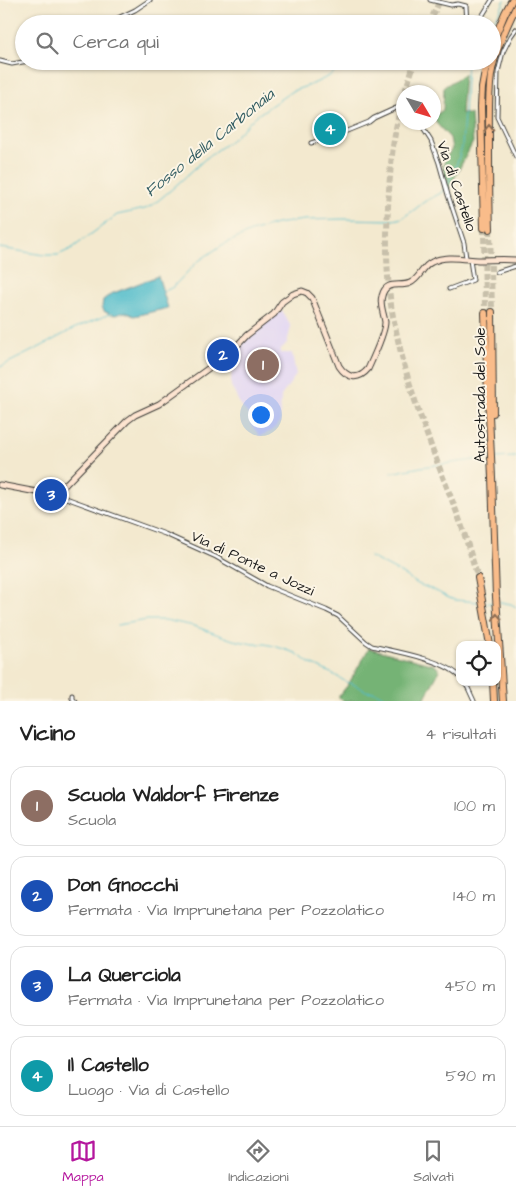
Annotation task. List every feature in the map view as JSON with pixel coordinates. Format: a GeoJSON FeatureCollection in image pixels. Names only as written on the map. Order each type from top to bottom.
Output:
{"type":"FeatureCollection","features":[{"type":"Feature","properties":{"kind":"highway"},"geometry":{"type":"LineString","coordinates":[[501,23],[512,0]]}},
{"type":"Feature","properties":{"kind":"highway"},"geometry":{"type":"LineString","coordinates":[[501,42],[516,7]]}},
{"type":"Feature","properties":{"kind":"highway"},"geometry":{"type":"LineString","coordinates":[[485,70],[481,107],[487,228],[489,110],[493,70]]}},
{"type":"Feature","properties":{"kind":"highway","name":"Autostrada del Sole"},"geometry":{"type":"LineString","coordinates":[[488,312],[488,395],[496,597],[503,701]]}},
{"type":"Feature","properties":{"kind":"highway"},"geometry":{"type":"LineString","coordinates":[[478,578],[489,641]]}},
{"type":"Feature","properties":{"kind":"highway"},"geometry":{"type":"LineString","coordinates":[[493,686],[494,701]]}},
{"type":"Feature","properties":{"kind":"main road"},"geometry":{"type":"LineString","coordinates":[[0,485],[47,494],[56,493],[129,419],[159,404],[231,352],[247,335],[274,314],[282,302],[293,294],[302,291],[310,296],[342,371],[347,375],[358,376],[368,369],[384,329],[381,299],[385,289],[391,285],[404,285],[412,282],[427,265],[435,260],[446,258],[515,258]]}},
{"type":"Feature","properties":{"kind":"street"},"geometry":{"type":"LineString","coordinates":[[124,15],[150,0]]}},
{"type":"Feature","properties":{"kind":"street"},"geometry":{"type":"LineString","coordinates":[[430,0],[466,6],[466,15]]}},
{"type":"Feature","properties":{"kind":"street"},"geometry":{"type":"LineString","coordinates":[[483,15],[492,0]]}},
{"type":"Feature","properties":{"kind":"street"},"geometry":{"type":"LineString","coordinates":[[501,60],[503,52],[516,29]]}},
{"type":"Feature","properties":{"kind":"street"},"geometry":{"type":"LineString","coordinates":[[0,61],[15,63]]}},
{"type":"Feature","properties":{"kind":"street"},"geometry":{"type":"LineString","coordinates":[[498,70],[497,117],[516,157]]}},
{"type":"Feature","properties":{"kind":"street"},"geometry":{"type":"LineString","coordinates":[[311,143],[360,126],[396,108]]}},
{"type":"Feature","properties":{"kind":"street","name":"Via di Castello"},"geometry":{"type":"LineString","coordinates":[[424,130],[431,141],[439,162],[464,243],[473,280],[449,288]]}},
{"type":"Feature","properties":{"kind":"street"},"geometry":{"type":"LineString","coordinates":[[497,272],[516,266]]}},
{"type":"Feature","properties":{"kind":"street","name":"Via di Ponte a Jozzi"},"geometry":{"type":"LineString","coordinates":[[56,493],[58,496],[164,534],[216,557],[268,586],[326,610],[338,616],[372,646],[436,662],[456,673]]}},
{"type":"Feature","properties":{"kind":"street"},"geometry":{"type":"LineString","coordinates":[[467,686],[474,701]]}},
{"type":"Feature","properties":{"kind":"street"},"geometry":{"type":"LineString","coordinates":[[72,695],[74,701]]}},
{"type":"Feature","properties":{"kind":"shaded area"},"geometry":{"type":"Polygon","coordinates":[[[282,310],[291,327],[287,343],[280,350],[280,353],[292,353],[296,375],[281,396],[280,422],[272,431],[260,436],[251,425],[249,415],[241,406],[231,386],[232,352],[282,310]]]}},
{"type":"Feature","properties":{"kind":"green space"},"geometry":{"type":"Polygon","coordinates":[[[464,74],[461,113],[471,115],[473,142],[449,189],[443,168],[445,159],[452,149],[450,138],[441,128],[444,87],[464,74]]]}},
{"type":"Feature","properties":{"kind":"green space"},"geometry":{"type":"Polygon","coordinates":[[[369,648],[434,665],[440,670],[423,701],[344,701],[338,697],[348,685],[369,648]]]}},
{"type":"Feature","properties":{"kind":"water"},"geometry":{"type":"Polygon","coordinates":[[[158,276],[168,308],[134,316],[125,312],[115,315],[105,312],[102,307],[103,300],[111,294],[158,276]]]}},
{"type":"Feature","properties":{"kind":"waterway","name":"Fosso della Carbonaia"},"geometry":{"type":"LineString","coordinates":[[497,15],[505,0]]}},
{"type":"Feature","properties":{"kind":"waterway","name":"Fosso della Carbonaia"},"geometry":{"type":"LineString","coordinates":[[0,248],[44,255],[58,255],[71,249],[117,215],[145,209],[154,204],[205,159],[230,141],[256,116],[292,91],[313,84],[331,75],[336,70]]}},
{"type":"Feature","properties":{"kind":"waterway"},"geometry":{"type":"LineString","coordinates":[[163,292],[173,287],[197,262],[222,245],[251,232],[276,224],[304,220],[393,220],[402,218],[424,202],[441,193],[448,183],[462,147],[466,70]]}},
{"type":"Feature","properties":{"kind":"waterway"},"geometry":{"type":"LineString","coordinates":[[0,367],[73,329],[112,313]]}},
{"type":"Feature","properties":{"kind":"waterway"},"geometry":{"type":"LineString","coordinates":[[493,458],[516,457]]}},
{"type":"Feature","properties":{"kind":"waterway","name":"Autostrada del Sole"},"geometry":{"type":"LineString","coordinates":[[391,473],[489,458]]}},
{"type":"Feature","properties":{"kind":"waterway"},"geometry":{"type":"LineString","coordinates":[[370,557],[418,584],[449,598],[479,602]]}},
{"type":"Feature","properties":{"kind":"waterway"},"geometry":{"type":"LineString","coordinates":[[500,602],[516,607]]}},
{"type":"Feature","properties":{"kind":"waterway"},"geometry":{"type":"LineString","coordinates":[[485,603],[494,603]]}},
{"type":"Feature","properties":{"kind":"waterway"},"geometry":{"type":"LineString","coordinates":[[117,625],[147,620],[165,620],[194,626],[233,640],[274,646],[296,653],[309,663],[346,682],[366,691],[375,692],[393,701]]}},
{"type":"Feature","properties":{"kind":"tunnel"},"geometry":{"type":"LineString","coordinates":[[433,15],[440,0]]}},
{"type":"Feature","properties":{"kind":"tunnel"},"geometry":{"type":"LineString","coordinates":[[407,85],[412,70]]}},
{"type":"Feature","properties":{"kind":"tunnel"},"geometry":{"type":"LineString","coordinates":[[396,129],[393,143],[388,207],[387,258],[389,293],[400,350],[414,397],[460,521],[478,578]]}},
{"type":"Feature","properties":{"kind":"tunnel"},"geometry":{"type":"LineString","coordinates":[[484,228],[485,313]]}},
{"type":"Feature","properties":{"kind":"tunnel"},"geometry":{"type":"LineString","coordinates":[[490,229],[492,312]]}},
{"type":"Feature","properties":{"kind":"place","name":"Il Castello"},"geometry":{"type":"Point","coordinates":[330,129]}},
{"type":"Feature","properties":{"kind":"place","name":"Don Gnocchi"},"geometry":{"type":"Point","coordinates":[223,355]}},
{"type":"Feature","properties":{"kind":"place","name":"Scuola Waldorf Firenze"},"geometry":{"type":"Point","coordinates":[263,365]}},
{"type":"Feature","properties":{"kind":"place","name":"La Querciola"},"geometry":{"type":"Point","coordinates":[51,495]}}]}
